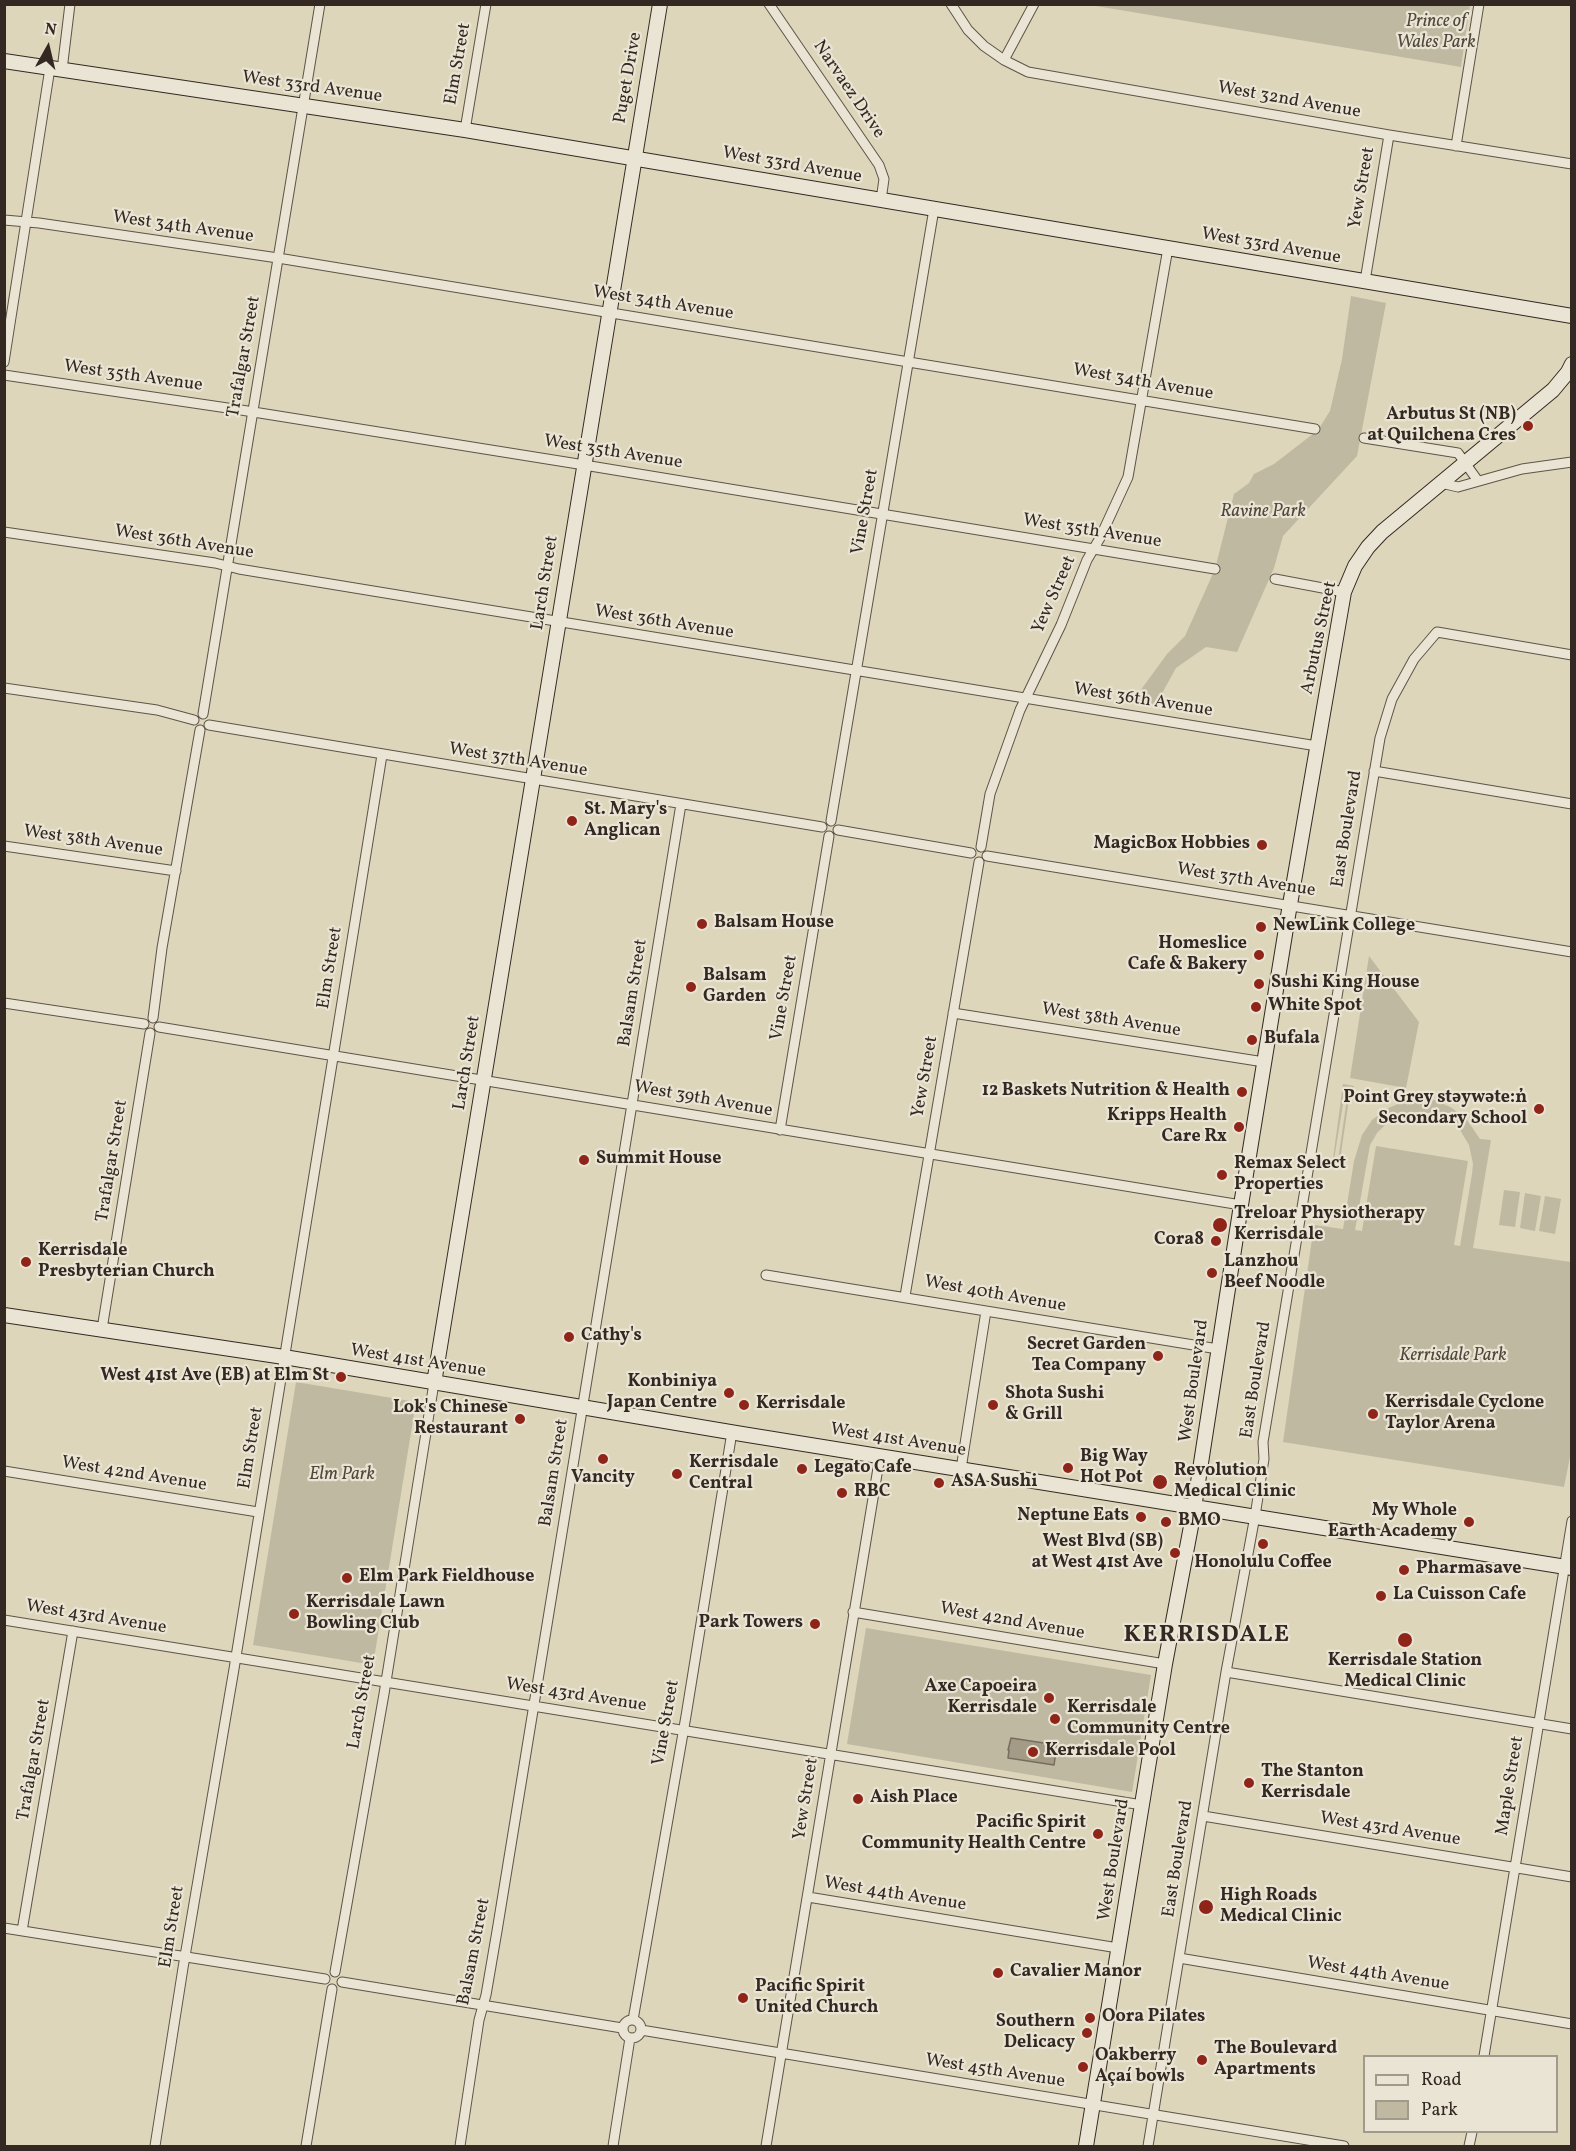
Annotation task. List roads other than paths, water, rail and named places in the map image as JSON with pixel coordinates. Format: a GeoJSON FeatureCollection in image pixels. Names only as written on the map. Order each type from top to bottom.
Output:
{"type":"FeatureCollection","features":[{"type":"Feature","properties":{"kind":"street"},"geometry":{"type":"LineString","coordinates":[[4,362],[26,222],[70,4]]}},
{"type":"Feature","properties":{"kind":"street","name":"Trafalgar Street"},"geometry":{"type":"LineString","coordinates":[[198,717],[227,566],[320,4]]}},
{"type":"Feature","properties":{"kind":"street","name":"Elm Street"},"geometry":{"type":"LineString","coordinates":[[465,130],[486,4]]}},
{"type":"Feature","properties":{"kind":"street","name":"Puget Drive"},"geometry":{"type":"LineString","coordinates":[[634,158],[660,4]]}},
{"type":"Feature","properties":{"kind":"street","name":"Narvaez Drive"},"geometry":{"type":"LineString","coordinates":[[769,4],[879,165],[884,179],[881,200]]}},
{"type":"Feature","properties":{"kind":"street","name":"West 32nd Avenue"},"geometry":{"type":"LineString","coordinates":[[951,4],[968,30],[984,46],[1004,60],[1028,72],[1389,135],[1572,164]]}},
{"type":"Feature","properties":{"kind":"street"},"geometry":{"type":"LineString","coordinates":[[1004,60],[1034,4]]}},
{"type":"Feature","properties":{"kind":"street"},"geometry":{"type":"LineString","coordinates":[[1456,146],[1479,4]]}},
{"type":"Feature","properties":{"kind":"street","name":"West 33rd Avenue"},"geometry":{"type":"LineString","coordinates":[[4,62],[465,130],[1572,316]]}},
{"type":"Feature","properties":{"kind":"street","name":"Yew Street"},"geometry":{"type":"LineString","coordinates":[[1365,281],[1389,135]]}},
{"type":"Feature","properties":{"kind":"street","name":"Larch Street"},"geometry":{"type":"LineString","coordinates":[[335,1972],[385,1681],[634,158]]}},
{"type":"Feature","properties":{"kind":"street","name":"Vine Street"},"geometry":{"type":"LineString","coordinates":[[831,821],[934,209]]}},
{"type":"Feature","properties":{"kind":"street","name":"West 34th Avenue"},"geometry":{"type":"LineString","coordinates":[[4,220],[278,258],[1316,429]]}},
{"type":"Feature","properties":{"kind":"street","name":"Yew Street"},"geometry":{"type":"LineString","coordinates":[[981,847],[990,794],[1025,699],[1061,625],[1086,563],[1128,477],[1168,248]]}},
{"type":"Feature","properties":{"kind":"street","name":"Arbutus Street"},"geometry":{"type":"LineString","coordinates":[[1290,904],[1344,592],[1355,566],[1368,547],[1553,390],[1572,364]]}},
{"type":"Feature","properties":{"kind":"street","name":"West 35th Avenue"},"geometry":{"type":"LineString","coordinates":[[4,375],[252,412],[1215,568]]}},
{"type":"Feature","properties":{"kind":"street"},"geometry":{"type":"LineString","coordinates":[[1364,438],[1458,453],[1478,481]]}},
{"type":"Feature","properties":{"kind":"street"},"geometry":{"type":"LineString","coordinates":[[1441,483],[1458,487],[1522,469],[1572,462]]}},
{"type":"Feature","properties":{"kind":"street","name":"West 36th Avenue"},"geometry":{"type":"LineString","coordinates":[[4,532],[227,566],[1317,746]]}},
{"type":"Feature","properties":{"kind":"street"},"geometry":{"type":"LineString","coordinates":[[1275,579],[1344,592]]}},
{"type":"Feature","properties":{"kind":"street","name":"East Boulevard"},"geometry":{"type":"LineString","coordinates":[[1148,2146],[1226,1672],[1255,1516],[1264,1459],[1263,1442],[1380,738],[1392,699],[1414,659],[1437,632],[1572,655]]}},
{"type":"Feature","properties":{"kind":"street"},"geometry":{"type":"LineString","coordinates":[[4,688],[208,718],[204,728],[176,871],[153,1018]]}},
{"type":"Feature","properties":{"kind":"street"},"geometry":{"type":"LineString","coordinates":[[198,717],[195,726],[204,728]]}},
{"type":"Feature","properties":{"kind":"street","name":"West 37th Avenue"},"geometry":{"type":"LineString","coordinates":[[204,728],[822,828]]}},
{"type":"Feature","properties":{"kind":"street","name":"Elm Street"},"geometry":{"type":"LineString","coordinates":[[156,2146],[185,1956],[236,1658],[382,755]]}},
{"type":"Feature","properties":{"kind":"street"},"geometry":{"type":"LineString","coordinates":[[1374,771],[1572,804]]}},
{"type":"Feature","properties":{"kind":"street","name":"Balsam Street"},"geometry":{"type":"LineString","coordinates":[[459,2146],[534,1707],[681,804]]}},
{"type":"Feature","properties":{"kind":"street"},"geometry":{"type":"LineString","coordinates":[[831,821],[836,824],[838,830],[835,835],[829,837],[822,828],[825,822],[831,821]]}},
{"type":"Feature","properties":{"kind":"street"},"geometry":{"type":"LineString","coordinates":[[838,830],[971,853]]}},
{"type":"Feature","properties":{"kind":"street","name":"Vine Street"},"geometry":{"type":"LineString","coordinates":[[780,1130],[829,837]]}},
{"type":"Feature","properties":{"kind":"street","name":"West 38th Avenue"},"geometry":{"type":"LineString","coordinates":[[4,846],[176,871]]}},
{"type":"Feature","properties":{"kind":"street"},"geometry":{"type":"LineString","coordinates":[[981,847],[986,850],[987,856],[984,861],[979,862],[973,859],[971,853],[975,848],[981,847]]}},
{"type":"Feature","properties":{"kind":"street","name":"West 37th Avenue"},"geometry":{"type":"LineString","coordinates":[[987,856],[1572,952]]}},
{"type":"Feature","properties":{"kind":"street","name":"Yew Street"},"geometry":{"type":"LineString","coordinates":[[906,1296],[979,862]]}},
{"type":"Feature","properties":{"kind":"street","name":"West Boulevard"},"geometry":{"type":"LineString","coordinates":[[1086,2146],[1165,1664],[1194,1507],[1240,1205],[1290,904]]}},
{"type":"Feature","properties":{"kind":"street"},"geometry":{"type":"LineString","coordinates":[[4,1004],[144,1024]]}},
{"type":"Feature","properties":{"kind":"street","name":"West 38th Avenue"},"geometry":{"type":"LineString","coordinates":[[953,1013],[1264,1062]]}},
{"type":"Feature","properties":{"kind":"street"},"geometry":{"type":"LineString","coordinates":[[153,1018],[158,1021],[159,1027],[156,1032],[150,1033],[145,1030],[144,1024],[147,1019],[153,1018]]}},
{"type":"Feature","properties":{"kind":"street","name":"West 39th Avenue"},"geometry":{"type":"LineString","coordinates":[[159,1027],[1240,1205]]}},
{"type":"Feature","properties":{"kind":"street","name":"Trafalgar Street"},"geometry":{"type":"LineString","coordinates":[[102,1329],[150,1033]]}},
{"type":"Feature","properties":{"kind":"street","name":"West 40th Avenue"},"geometry":{"type":"LineString","coordinates":[[766,1275],[906,1296],[1218,1349]]}},
{"type":"Feature","properties":{"kind":"street"},"geometry":{"type":"LineString","coordinates":[[961,1469],[986,1311]]}},
{"type":"Feature","properties":{"kind":"street","name":"West 41st Avenue"},"geometry":{"type":"LineString","coordinates":[[4,1315],[284,1358],[1568,1567]]}},
{"type":"Feature","properties":{"kind":"street","name":"Vine Street"},"geometry":{"type":"LineString","coordinates":[[633,2020],[732,1432]]}},
{"type":"Feature","properties":{"kind":"street","name":"Yew Street"},"geometry":{"type":"LineString","coordinates":[[766,2146],[880,1456]]}},
{"type":"Feature","properties":{"kind":"street","name":"West 42nd Avenue"},"geometry":{"type":"LineString","coordinates":[[4,1471],[258,1512]]}},
{"type":"Feature","properties":{"kind":"street","name":"Maple Street"},"geometry":{"type":"LineString","coordinates":[[1484,2055],[1538,1724],[1568,1567],[1572,1521]]}},
{"type":"Feature","properties":{"kind":"street","name":"West 42nd Avenue"},"geometry":{"type":"LineString","coordinates":[[854,1612],[1165,1664]]}},
{"type":"Feature","properties":{"kind":"street","name":"West 43rd Avenue"},"geometry":{"type":"LineString","coordinates":[[4,1620],[1142,1805]]}},
{"type":"Feature","properties":{"kind":"street","name":"Trafalgar Street"},"geometry":{"type":"LineString","coordinates":[[22,1931],[73,1631]]}},
{"type":"Feature","properties":{"kind":"street"},"geometry":{"type":"LineString","coordinates":[[1226,1672],[1572,1729]]}},
{"type":"Feature","properties":{"kind":"street","name":"West 43rd Avenue"},"geometry":{"type":"LineString","coordinates":[[1203,1816],[1572,1877]]}},
{"type":"Feature","properties":{"kind":"street","name":"West 44th Avenue"},"geometry":{"type":"LineString","coordinates":[[808,1897],[1118,1948]]}},
{"type":"Feature","properties":{"kind":"street"},"geometry":{"type":"LineString","coordinates":[[4,1928],[325,1979]]}},
{"type":"Feature","properties":{"kind":"street","name":"West 44th Avenue"},"geometry":{"type":"LineString","coordinates":[[1179,1958],[1572,2024]]}},
{"type":"Feature","properties":{"kind":"street"},"geometry":{"type":"LineString","coordinates":[[335,1972],[340,1976],[342,1982],[339,1988],[332,1989],[327,1986],[325,1979],[329,1974],[335,1972]]}},
{"type":"Feature","properties":{"kind":"street"},"geometry":{"type":"LineString","coordinates":[[342,1982],[622,2028]]}},
{"type":"Feature","properties":{"kind":"street"},"geometry":{"type":"LineString","coordinates":[[306,2146],[332,1989]]}},
{"type":"Feature","properties":{"kind":"street"},"geometry":{"type":"LineString","coordinates":[[633,2020],[639,2023],[641,2030],[637,2037],[630,2038],[624,2035],[622,2028],[626,2022],[633,2020]]}},
{"type":"Feature","properties":{"kind":"street","name":"West 45th Avenue"},"geometry":{"type":"LineString","coordinates":[[641,2030],[1344,2146]]}},
{"type":"Feature","properties":{"kind":"street"},"geometry":{"type":"LineString","coordinates":[[613,2146],[630,2038]]}},
{"type":"Feature","properties":{"kind":"place","name":"Arbutus St (NB) at Quilchena Cres"},"geometry":{"type":"Point","coordinates":[1528,426]}},
{"type":"Feature","properties":{"kind":"place","name":"St. Mary's Anglican"},"geometry":{"type":"Point","coordinates":[572,821]}},
{"type":"Feature","properties":{"kind":"place","name":"MagicBox Hobbies"},"geometry":{"type":"Point","coordinates":[1262,845]}},
{"type":"Feature","properties":{"kind":"place","name":"Balsam House"},"geometry":{"type":"Point","coordinates":[702,924]}},
{"type":"Feature","properties":{"kind":"place","name":"NewLink College"},"geometry":{"type":"Point","coordinates":[1261,927]}},
{"type":"Feature","properties":{"kind":"place","name":"Homeslice Cafe & Bakery"},"geometry":{"type":"Point","coordinates":[1259,955]}},
{"type":"Feature","properties":{"kind":"place","name":"Sushi King House"},"geometry":{"type":"Point","coordinates":[1259,984]}},
{"type":"Feature","properties":{"kind":"place","name":"Balsam Garden"},"geometry":{"type":"Point","coordinates":[691,987]}},
{"type":"Feature","properties":{"kind":"place","name":"White Spot"},"geometry":{"type":"Point","coordinates":[1256,1007]}},
{"type":"Feature","properties":{"kind":"place","name":"Bufala"},"geometry":{"type":"Point","coordinates":[1252,1040]}},
{"type":"Feature","properties":{"kind":"place","name":"12 Baskets Nutrition & Health"},"geometry":{"type":"Point","coordinates":[1242,1092]}},
{"type":"Feature","properties":{"kind":"place","name":"Point Grey stəywəte:n̓ Secondary School"},"geometry":{"type":"Point","coordinates":[1539,1109]}},
{"type":"Feature","properties":{"kind":"place","name":"Kripps Health Care Rx"},"geometry":{"type":"Point","coordinates":[1239,1127]}},
{"type":"Feature","properties":{"kind":"place","name":"Summit House"},"geometry":{"type":"Point","coordinates":[584,1160]}},
{"type":"Feature","properties":{"kind":"place","name":"Remax Select Properties"},"geometry":{"type":"Point","coordinates":[1222,1175]}},
{"type":"Feature","properties":{"kind":"place","name":"Treloar Physiotherapy Kerrisdale"},"geometry":{"type":"Point","coordinates":[1220,1225]}},
{"type":"Feature","properties":{"kind":"place","name":"Cora8"},"geometry":{"type":"Point","coordinates":[1216,1241]}},
{"type":"Feature","properties":{"kind":"place","name":"Kerrisdale Presbyterian Church"},"geometry":{"type":"Point","coordinates":[26,1262]}},
{"type":"Feature","properties":{"kind":"place","name":"Lanzhou Beef Noodle"},"geometry":{"type":"Point","coordinates":[1212,1273]}},
{"type":"Feature","properties":{"kind":"place","name":"Cathy's"},"geometry":{"type":"Point","coordinates":[569,1337]}},
{"type":"Feature","properties":{"kind":"place","name":"Secret Garden Tea Company"},"geometry":{"type":"Point","coordinates":[1158,1356]}},
{"type":"Feature","properties":{"kind":"place","name":"West 41st Ave (EB) at Elm St"},"geometry":{"type":"Point","coordinates":[341,1377]}},
{"type":"Feature","properties":{"kind":"place","name":"Konbiniya Japan Centre"},"geometry":{"type":"Point","coordinates":[729,1393]}},
{"type":"Feature","properties":{"kind":"place","name":"Kerrisdale"},"geometry":{"type":"Point","coordinates":[744,1405]}},
{"type":"Feature","properties":{"kind":"place","name":"Shota Sushi & Grill"},"geometry":{"type":"Point","coordinates":[993,1405]}},
{"type":"Feature","properties":{"kind":"place","name":"Kerrisdale Cyclone Taylor Arena"},"geometry":{"type":"Point","coordinates":[1373,1414]}},
{"type":"Feature","properties":{"kind":"place","name":"Lok's Chinese Restaurant"},"geometry":{"type":"Point","coordinates":[520,1419]}},
{"type":"Feature","properties":{"kind":"place","name":"Vancity"},"geometry":{"type":"Point","coordinates":[603,1459]}},
{"type":"Feature","properties":{"kind":"place","name":"Big Way Hot Pot"},"geometry":{"type":"Point","coordinates":[1068,1468]}},
{"type":"Feature","properties":{"kind":"place","name":"Legato Cafe"},"geometry":{"type":"Point","coordinates":[802,1469]}},
{"type":"Feature","properties":{"kind":"place","name":"Kerrisdale Central"},"geometry":{"type":"Point","coordinates":[677,1474]}},
{"type":"Feature","properties":{"kind":"place","name":"Revolution Medical Clinic"},"geometry":{"type":"Point","coordinates":[1160,1482]}},
{"type":"Feature","properties":{"kind":"place","name":"ASA Sushi"},"geometry":{"type":"Point","coordinates":[939,1483]}},
{"type":"Feature","properties":{"kind":"place","name":"RBC"},"geometry":{"type":"Point","coordinates":[842,1493]}},
{"type":"Feature","properties":{"kind":"place","name":"Neptune Eats"},"geometry":{"type":"Point","coordinates":[1141,1517]}},
{"type":"Feature","properties":{"kind":"place","name":"BMO"},"geometry":{"type":"Point","coordinates":[1166,1522]}},
{"type":"Feature","properties":{"kind":"place","name":"My Whole Earth Academy"},"geometry":{"type":"Point","coordinates":[1469,1522]}},
{"type":"Feature","properties":{"kind":"place","name":"Honolulu Coffee"},"geometry":{"type":"Point","coordinates":[1263,1544]}},
{"type":"Feature","properties":{"kind":"place","name":"West Blvd (SB) at West 41st Ave"},"geometry":{"type":"Point","coordinates":[1175,1553]}},
{"type":"Feature","properties":{"kind":"place","name":"Pharmasave"},"geometry":{"type":"Point","coordinates":[1404,1570]}},
{"type":"Feature","properties":{"kind":"place","name":"Elm Park Fieldhouse"},"geometry":{"type":"Point","coordinates":[347,1578]}},
{"type":"Feature","properties":{"kind":"place","name":"La Cuisson Cafe"},"geometry":{"type":"Point","coordinates":[1381,1596]}},
{"type":"Feature","properties":{"kind":"place","name":"Kerrisdale Lawn Bowling Club"},"geometry":{"type":"Point","coordinates":[294,1614]}},
{"type":"Feature","properties":{"kind":"place","name":"Park Towers"},"geometry":{"type":"Point","coordinates":[815,1624]}},
{"type":"Feature","properties":{"kind":"place","name":"Kerrisdale Station Medical Clinic"},"geometry":{"type":"Point","coordinates":[1405,1640]}},
{"type":"Feature","properties":{"kind":"place","name":"Axe Capoeira Kerrisdale"},"geometry":{"type":"Point","coordinates":[1049,1698]}},
{"type":"Feature","properties":{"kind":"place","name":"Kerrisdale Community Centre"},"geometry":{"type":"Point","coordinates":[1055,1719]}},
{"type":"Feature","properties":{"kind":"place","name":"Kerrisdale Pool"},"geometry":{"type":"Point","coordinates":[1033,1752]}},
{"type":"Feature","properties":{"kind":"place","name":"The Stanton Kerrisdale"},"geometry":{"type":"Point","coordinates":[1249,1783]}},
{"type":"Feature","properties":{"kind":"place","name":"Aish Place"},"geometry":{"type":"Point","coordinates":[858,1799]}},
{"type":"Feature","properties":{"kind":"place","name":"Pacific Spirit Community Health Centre"},"geometry":{"type":"Point","coordinates":[1098,1834]}},
{"type":"Feature","properties":{"kind":"place","name":"High Roads Medical Clinic"},"geometry":{"type":"Point","coordinates":[1206,1907]}},
{"type":"Feature","properties":{"kind":"place","name":"Cavalier Manor"},"geometry":{"type":"Point","coordinates":[998,1973]}},
{"type":"Feature","properties":{"kind":"place","name":"Pacific Spirit United Church"},"geometry":{"type":"Point","coordinates":[743,1998]}},
{"type":"Feature","properties":{"kind":"place","name":"Oora Pilates"},"geometry":{"type":"Point","coordinates":[1090,2018]}},
{"type":"Feature","properties":{"kind":"place","name":"Southern Delicacy"},"geometry":{"type":"Point","coordinates":[1087,2033]}},
{"type":"Feature","properties":{"kind":"place","name":"The Boulevard Apartments"},"geometry":{"type":"Point","coordinates":[1202,2060]}},
{"type":"Feature","properties":{"kind":"place","name":"Oakberry Açaí bowls"},"geometry":{"type":"Point","coordinates":[1083,2067]}},
{"type":"Feature","properties":{"kind":"district","name":"KERRISDALE"},"geometry":{"type":"Point","coordinates":[1207,1637]}},
{"type":"Feature","properties":{"kind":"park label","name":"Prince of Wales Park"},"geometry":{"type":"Point","coordinates":[1436,33]}},
{"type":"Feature","properties":{"kind":"park label","name":"Ravine Park"},"geometry":{"type":"Point","coordinates":[1263,513]}},
{"type":"Feature","properties":{"kind":"park label","name":"Kerrisdale Park"},"geometry":{"type":"Point","coordinates":[1453,1357]}},
{"type":"Feature","properties":{"kind":"park label","name":"Elm Park"},"geometry":{"type":"Point","coordinates":[342,1476]}}]}
